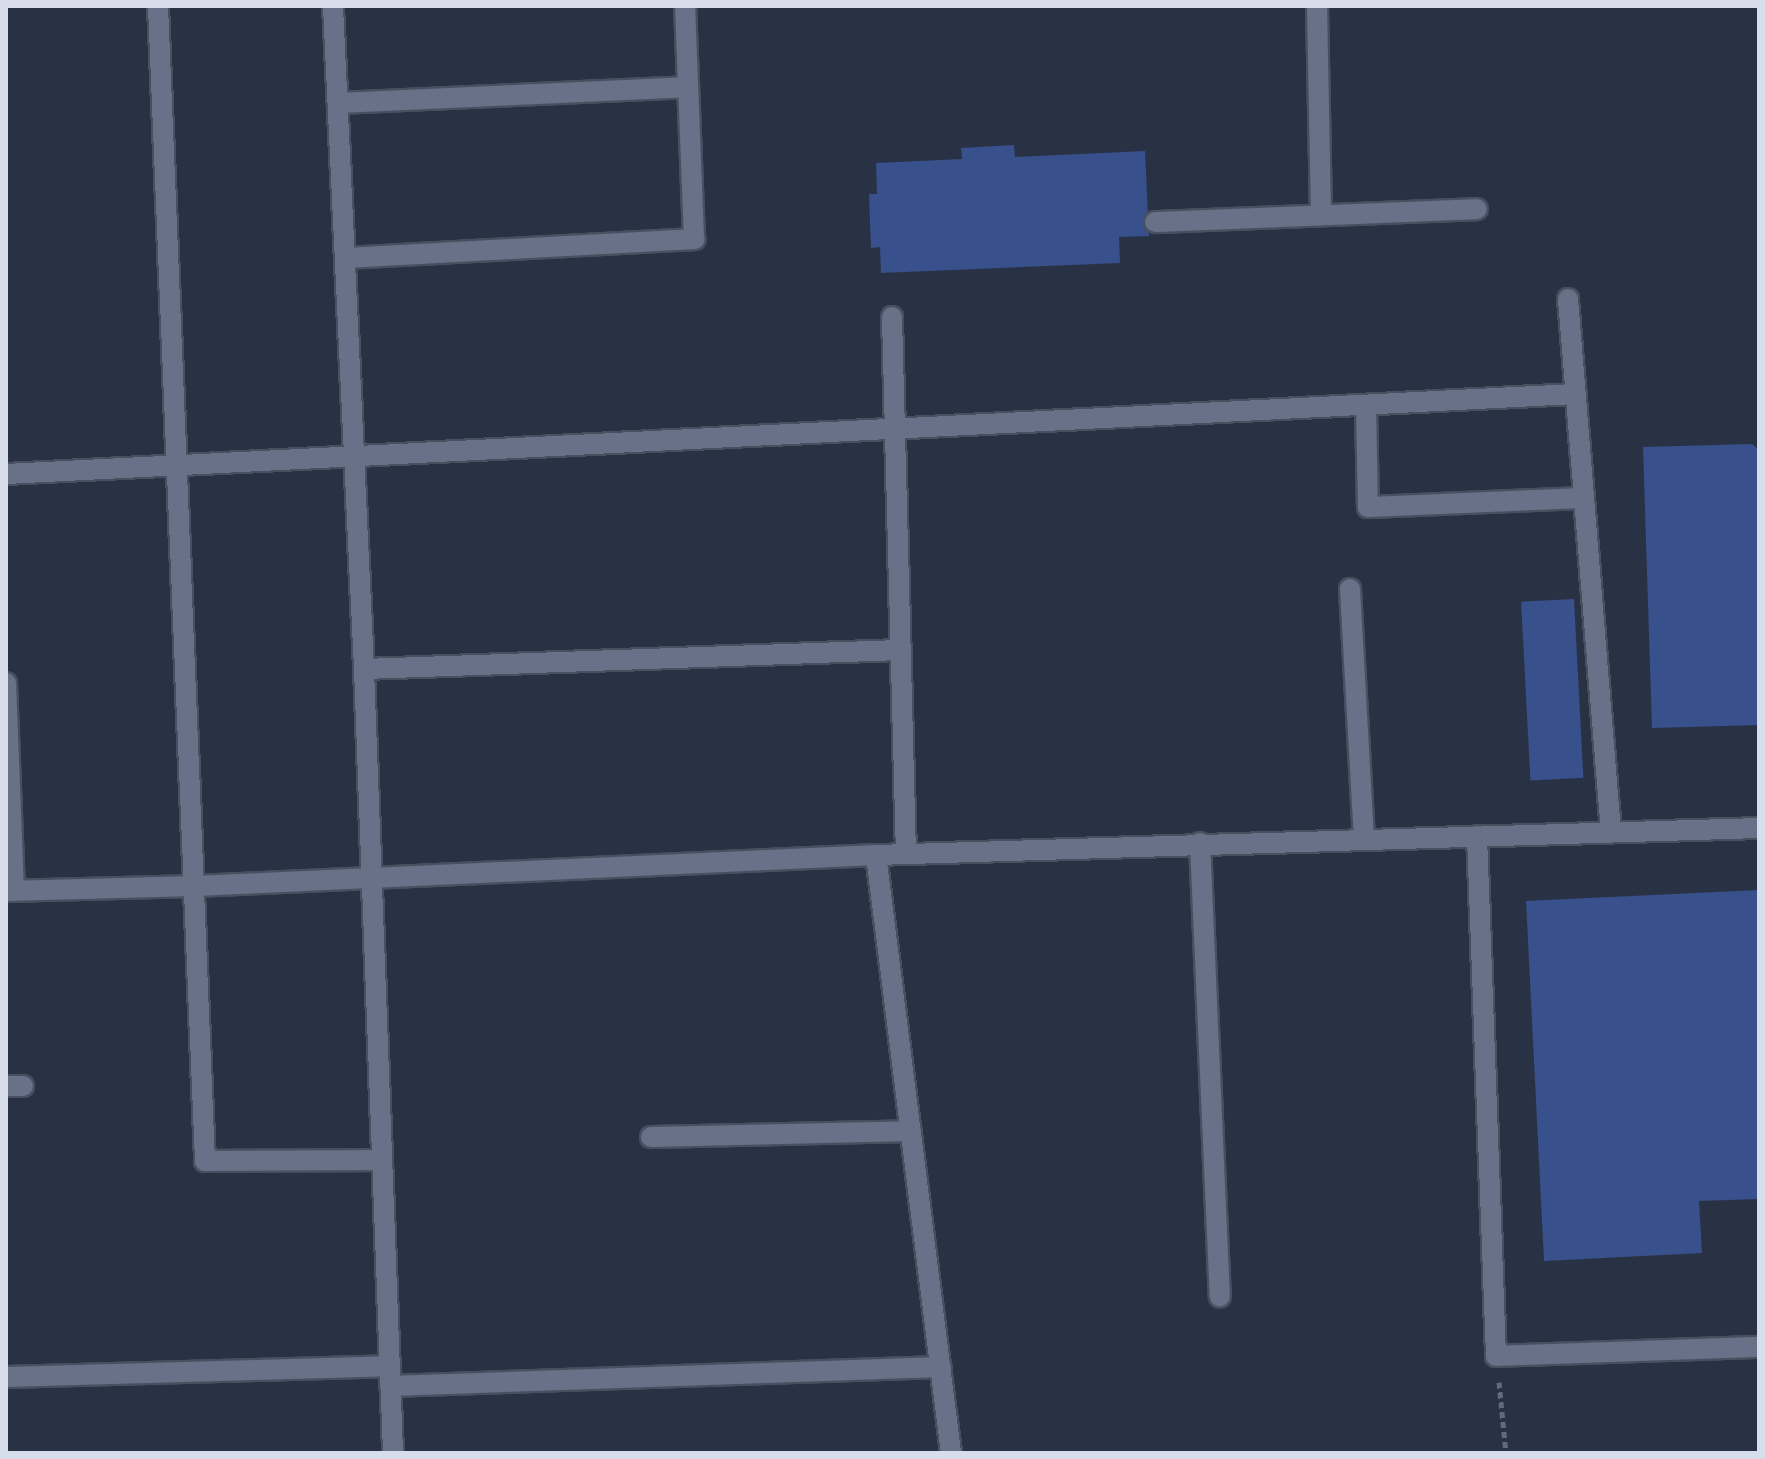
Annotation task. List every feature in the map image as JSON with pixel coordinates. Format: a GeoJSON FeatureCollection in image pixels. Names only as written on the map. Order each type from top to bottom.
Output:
{"type":"FeatureCollection","features":[{"type":"Feature","properties":{"kind":"street"},"geometry":{"type":"LineString","coordinates":[[158,6],[205,1161],[380,1160]]}},
{"type":"Feature","properties":{"kind":"street"},"geometry":{"type":"LineString","coordinates":[[333,6],[364,669],[393,1453]]}},
{"type":"Feature","properties":{"kind":"street"},"geometry":{"type":"LineString","coordinates":[[346,258],[694,239],[685,6]]}},
{"type":"Feature","properties":{"kind":"street"},"geometry":{"type":"LineString","coordinates":[[1317,6],[1321,215]]}},
{"type":"Feature","properties":{"kind":"street"},"geometry":{"type":"LineString","coordinates":[[338,103],[687,87]]}},
{"type":"Feature","properties":{"kind":"street"},"geometry":{"type":"LineString","coordinates":[[1155,222],[1477,209]]}},
{"type":"Feature","properties":{"kind":"street"},"geometry":{"type":"LineString","coordinates":[[1568,299],[1611,832]]}},
{"type":"Feature","properties":{"kind":"street"},"geometry":{"type":"LineString","coordinates":[[892,317],[906,854]]}},
{"type":"Feature","properties":{"kind":"street"},"geometry":{"type":"LineString","coordinates":[[6,474],[1576,394]]}},
{"type":"Feature","properties":{"kind":"street"},"geometry":{"type":"LineString","coordinates":[[1366,405],[1368,507],[1584,498]]}},
{"type":"Feature","properties":{"kind":"street"},"geometry":{"type":"LineString","coordinates":[[1350,589],[1364,839]]}},
{"type":"Feature","properties":{"kind":"street"},"geometry":{"type":"LineString","coordinates":[[364,669],[900,650]]}},
{"type":"Feature","properties":{"kind":"street"},"geometry":{"type":"LineString","coordinates":[[6,683],[10,891],[196,886],[1200,843],[1759,828]]}},
{"type":"Feature","properties":{"kind":"street"},"geometry":{"type":"LineString","coordinates":[[1477,836],[1496,1356],[1759,1347]]}},
{"type":"Feature","properties":{"kind":"street"},"geometry":{"type":"LineString","coordinates":[[1200,843],[1220,1297]]}},
{"type":"Feature","properties":{"kind":"street"},"geometry":{"type":"LineString","coordinates":[[876,855],[951,1453]]}},
{"type":"Feature","properties":{"kind":"street"},"geometry":{"type":"LineString","coordinates":[[651,1137],[911,1131]]}},
{"type":"Feature","properties":{"kind":"street"},"geometry":{"type":"LineString","coordinates":[[6,1377],[390,1376],[941,1367]]}},
{"type":"Feature","properties":{"kind":"path"},"geometry":{"type":"LineString","coordinates":[[1496,1356],[1506,1453]]}},
{"type":"Feature","properties":{"kind":"building"},"geometry":{"type":"Polygon","coordinates":[[[1014,145],[1015,157],[1145,151],[1149,236],[1119,237],[1120,263],[881,273],[880,247],[871,248],[869,194],[877,194],[876,163],[962,159],[961,148],[1014,145]]]}},
{"type":"Feature","properties":{"kind":"building"},"geometry":{"type":"Polygon","coordinates":[[[1752,444],[1759,450],[1759,725],[1652,728],[1643,447],[1752,444]]]}},
{"type":"Feature","properties":{"kind":"building"},"geometry":{"type":"Polygon","coordinates":[[[1574,599],[1583,778],[1530,781],[1521,602],[1574,599]]]}},
{"type":"Feature","properties":{"kind":"building"},"geometry":{"type":"Polygon","coordinates":[[[1759,890],[1759,1199],[1699,1201],[1702,1253],[1544,1261],[1526,901],[1759,890]]]}}]}
